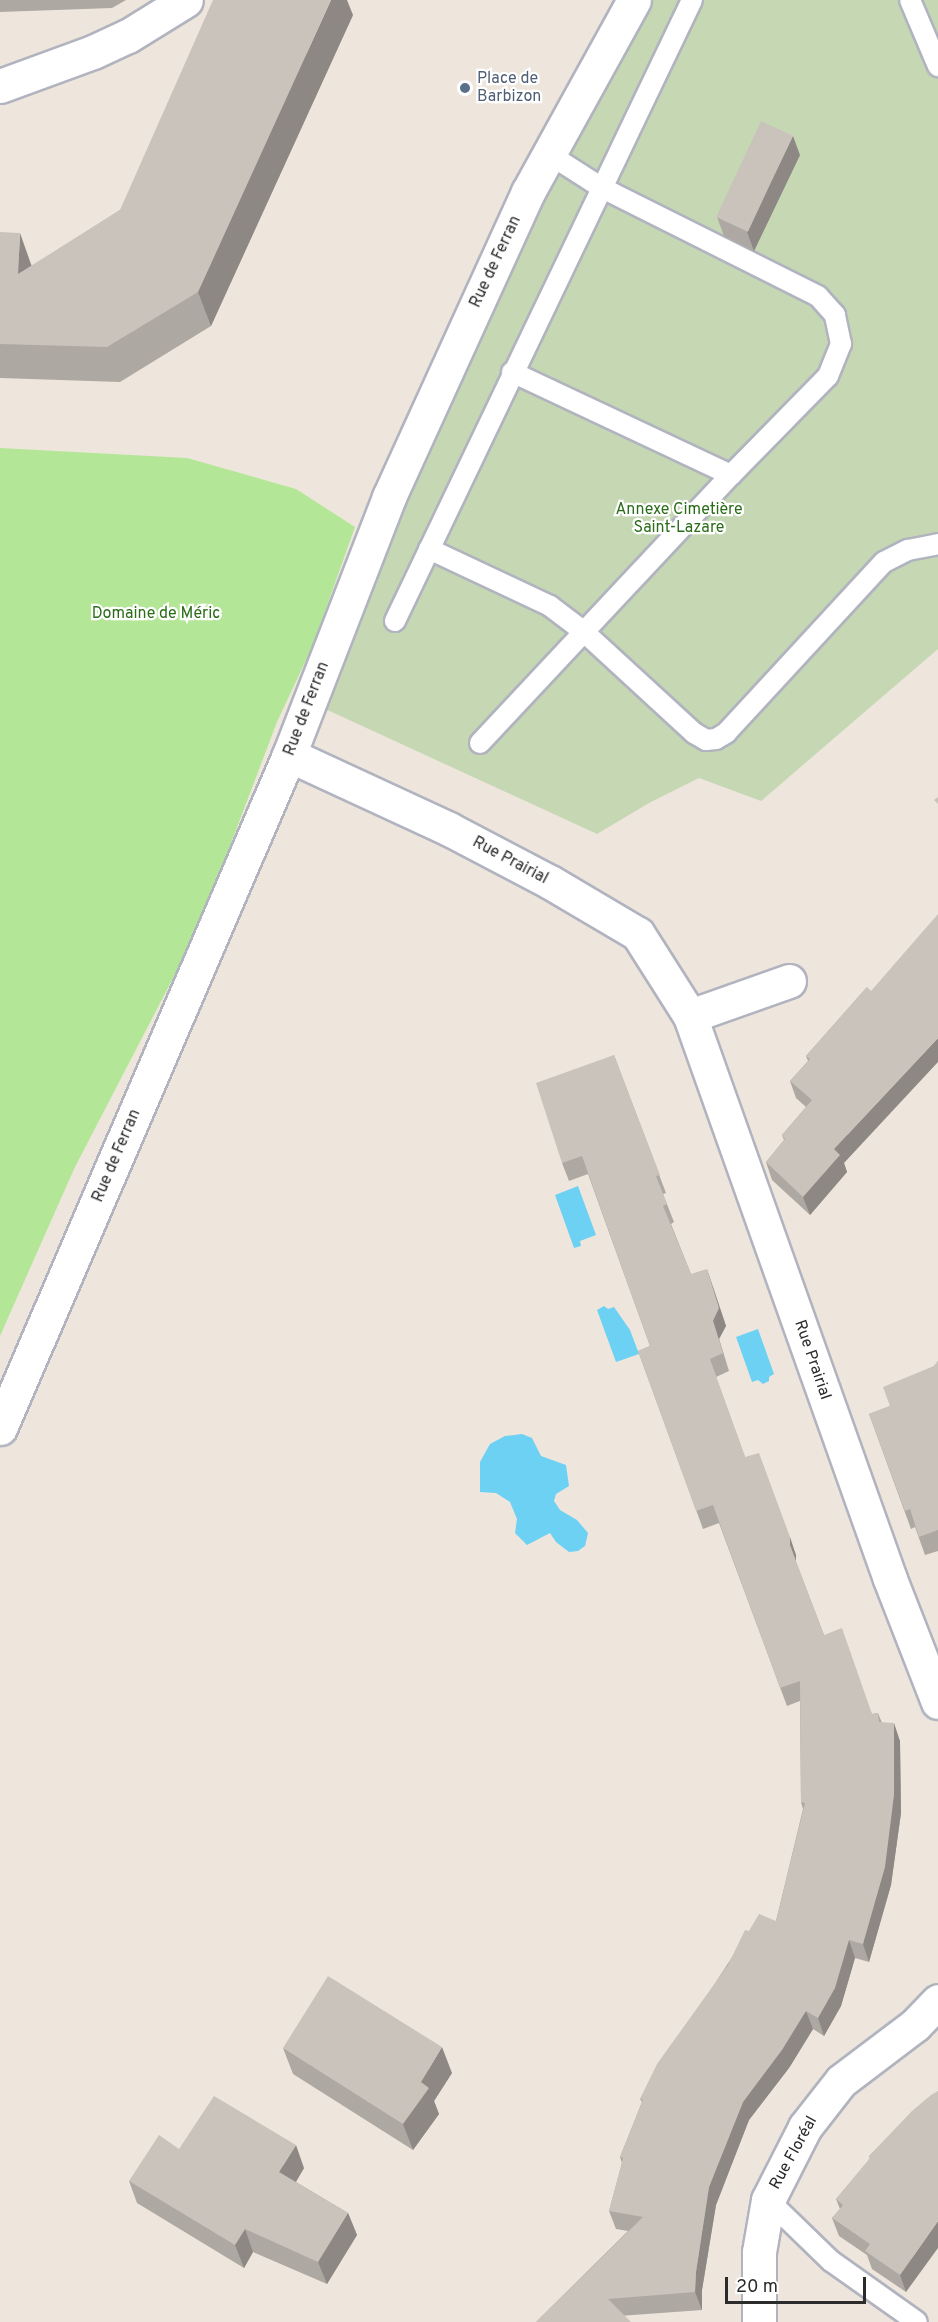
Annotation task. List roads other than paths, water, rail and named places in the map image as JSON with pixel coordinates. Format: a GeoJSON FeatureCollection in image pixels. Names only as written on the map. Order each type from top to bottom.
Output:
{"type":"FeatureCollection","features":[{"type":"Feature","properties":{"kind":"street"},"geometry":{"type":"LineString","coordinates":[[0,86],[111,44],[186,0]]}},
{"type":"Feature","properties":{"kind":"street","name":"Rue de Ferran"},"geometry":{"type":"LineString","coordinates":[[0,1428],[289,755],[389,497],[528,192],[634,0]]}},
{"type":"Feature","properties":{"kind":"street","name":"Rue Prairial"},"geometry":{"type":"LineString","coordinates":[[289,755],[449,829],[550,882],[638,934],[690,1016],[890,1578],[938,1702]]}},
{"type":"Feature","properties":{"kind":"street"},"geometry":{"type":"LineString","coordinates":[[690,1016],[789,981]]}},
{"type":"Feature","properties":{"kind":"street","name":"Rue Floréal"},"geometry":{"type":"LineString","coordinates":[[759,2322],[759,2252],[768,2200],[805,2127],[841,2080],[915,2025],[938,2001]]}},
{"type":"Feature","properties":{"kind":"lane"},"geometry":{"type":"LineString","coordinates":[[395,621],[512,372],[692,0]]}},
{"type":"Feature","properties":{"kind":"lane"},"geometry":{"type":"LineString","coordinates":[[910,0],[938,66]]}},
{"type":"Feature","properties":{"kind":"lane"},"geometry":{"type":"LineString","coordinates":[[480,743],[730,475],[828,376],[841,344],[835,315],[818,296],[602,188],[549,154]]}},
{"type":"Feature","properties":{"kind":"lane"},"geometry":{"type":"LineString","coordinates":[[512,372],[730,475]]}},
{"type":"Feature","properties":{"kind":"lane"},"geometry":{"type":"LineString","coordinates":[[429,549],[550,606],[583,631],[694,733],[706,740],[716,739],[726,733],[884,562],[908,550],[938,544]]}},
{"type":"Feature","properties":{"kind":"lane"},"geometry":{"type":"LineString","coordinates":[[768,2200],[831,2261],[917,2322]]}},
{"type":"Feature","properties":{"kind":"water"},"geometry":{"type":"Polygon","coordinates":[[[578,1186],[596,1235],[580,1241],[581,1246],[574,1248],[555,1195],[578,1186]]]}},
{"type":"Feature","properties":{"kind":"water"},"geometry":{"type":"Polygon","coordinates":[[[604,1306],[608,1309],[614,1307],[630,1330],[639,1354],[616,1362],[597,1310],[604,1306]]]}},
{"type":"Feature","properties":{"kind":"water"},"geometry":{"type":"Polygon","coordinates":[[[758,1329],[774,1374],[769,1377],[769,1381],[763,1384],[758,1380],[752,1382],[736,1337],[758,1329]]]}},
{"type":"Feature","properties":{"kind":"water"},"geometry":{"type":"Polygon","coordinates":[[[522,1434],[532,1438],[541,1456],[566,1465],[569,1486],[556,1494],[554,1501],[560,1510],[577,1520],[588,1533],[585,1546],[578,1551],[569,1552],[556,1542],[550,1533],[527,1545],[515,1533],[517,1519],[510,1502],[496,1493],[480,1492],[480,1462],[490,1444],[505,1436],[522,1434]]]}},
{"type":"Feature","properties":{"kind":"place","name":"Place de Barbizon"},"geometry":{"type":"Point","coordinates":[465,88]}},
{"type":"Feature","properties":{"kind":"park label","name":"Annexe Cimetière Saint-Lazare"},"geometry":{"type":"Point","coordinates":[679,519]}},
{"type":"Feature","properties":{"kind":"park label","name":"Domaine de Méric"},"geometry":{"type":"Point","coordinates":[156,614]}}]}
